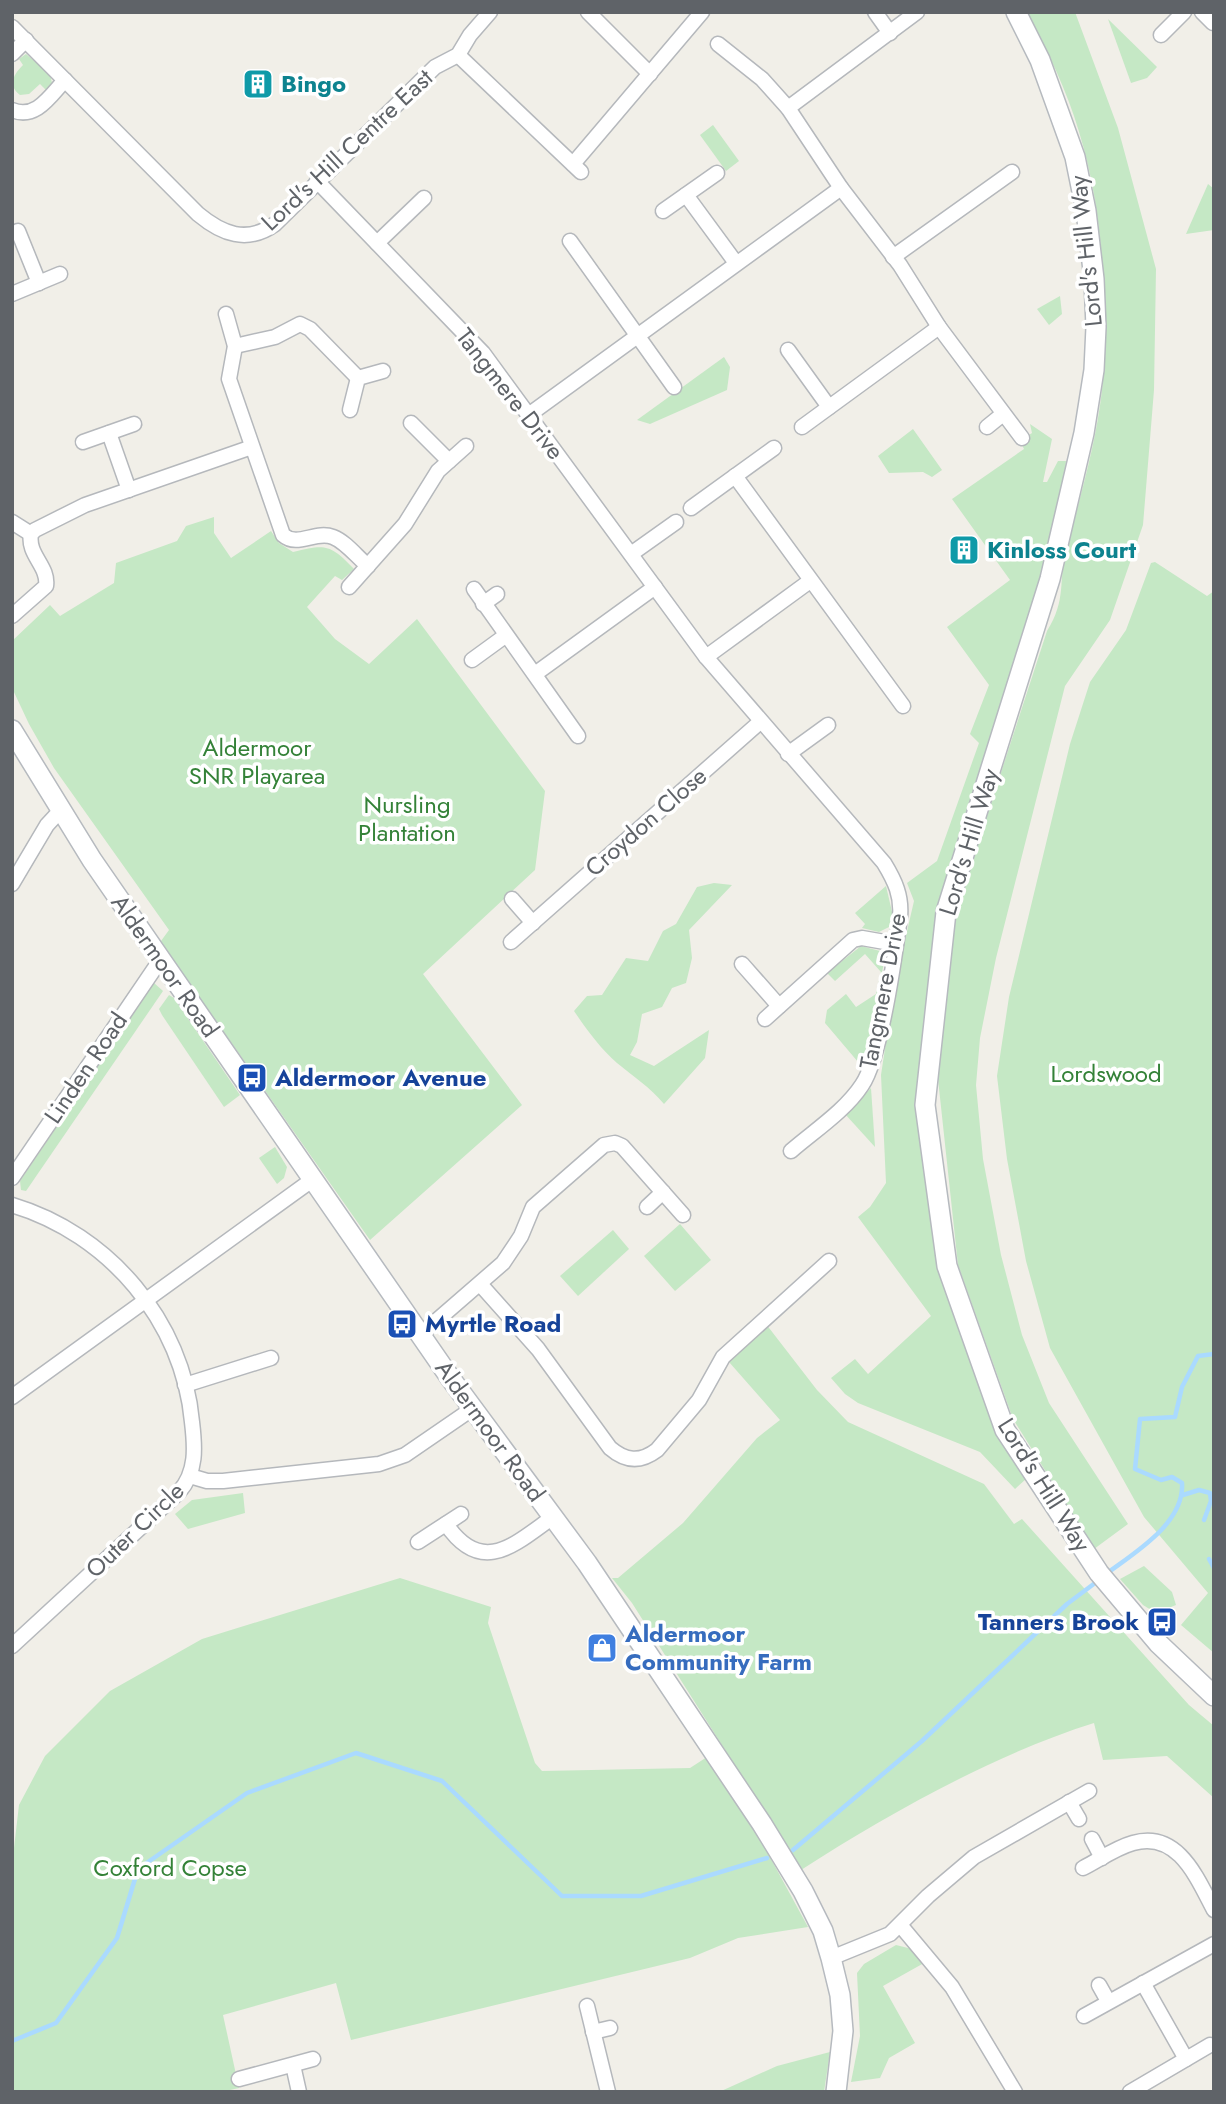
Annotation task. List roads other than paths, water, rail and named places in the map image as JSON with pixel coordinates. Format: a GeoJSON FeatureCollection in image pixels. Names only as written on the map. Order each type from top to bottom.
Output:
{"type":"FeatureCollection","features":[{"type":"Feature","properties":{"kind":"street","name":"Lord's Hill Centre East"},"geometry":{"type":"LineString","coordinates":[[12,27],[170,187],[223,232],[246,236],[269,228],[435,67],[458,55],[470,35],[490,12]]}},
{"type":"Feature","properties":{"kind":"street"},"geometry":{"type":"LineString","coordinates":[[588,12],[650,74]]}},
{"type":"Feature","properties":{"kind":"street"},"geometry":{"type":"LineString","coordinates":[[458,55],[577,168],[702,12]]}},
{"type":"Feature","properties":{"kind":"street"},"geometry":{"type":"LineString","coordinates":[[875,12],[890,33]]}},
{"type":"Feature","properties":{"kind":"street"},"geometry":{"type":"LineString","coordinates":[[788,108],[917,12]]}},
{"type":"Feature","properties":{"kind":"street","name":"Lord's Hill Way"},"geometry":{"type":"LineString","coordinates":[[1016,12],[1040,60],[1075,157],[1086,211],[1094,279],[1094,370],[1084,433],[1050,579],[946,912],[925,1105],[947,1266],[1005,1430],[1111,1587],[1158,1643],[1214,1696]]}},
{"type":"Feature","properties":{"kind":"street"},"geometry":{"type":"LineString","coordinates":[[1161,35],[1184,12]]}},
{"type":"Feature","properties":{"kind":"street"},"geometry":{"type":"LineString","coordinates":[[1202,12],[1213,23]]}},
{"type":"Feature","properties":{"kind":"street"},"geometry":{"type":"LineString","coordinates":[[12,54],[26,40]]}},
{"type":"Feature","properties":{"kind":"street"},"geometry":{"type":"LineString","coordinates":[[718,44],[762,79],[788,108],[939,327],[1022,438]]}},
{"type":"Feature","properties":{"kind":"street"},"geometry":{"type":"LineString","coordinates":[[12,110],[25,113],[33,111],[65,80]]}},
{"type":"Feature","properties":{"kind":"street"},"geometry":{"type":"LineString","coordinates":[[893,257],[1012,172]]}},
{"type":"Feature","properties":{"kind":"street"},"geometry":{"type":"LineString","coordinates":[[663,211],[717,173]]}},
{"type":"Feature","properties":{"kind":"street","name":"Tangmere Drive"},"geometry":{"type":"LineString","coordinates":[[317,181],[483,353],[706,657],[892,877],[901,908],[876,1049],[864,1083],[791,1151]]}},
{"type":"Feature","properties":{"kind":"street"},"geometry":{"type":"LineString","coordinates":[[530,414],[841,188]]}},
{"type":"Feature","properties":{"kind":"street"},"geometry":{"type":"LineString","coordinates":[[686,195],[736,263]]}},
{"type":"Feature","properties":{"kind":"street"},"geometry":{"type":"LineString","coordinates":[[377,243],[424,198]]}},
{"type":"Feature","properties":{"kind":"street"},"geometry":{"type":"LineString","coordinates":[[18,231],[39,283]]}},
{"type":"Feature","properties":{"kind":"street"},"geometry":{"type":"LineString","coordinates":[[570,241],[674,387]]}},
{"type":"Feature","properties":{"kind":"street"},"geometry":{"type":"LineString","coordinates":[[12,294],[61,274]]}},
{"type":"Feature","properties":{"kind":"street"},"geometry":{"type":"LineString","coordinates":[[226,314],[235,346],[229,379],[286,538],[298,541],[318,535],[333,537],[368,566]]}},
{"type":"Feature","properties":{"kind":"street"},"geometry":{"type":"LineString","coordinates":[[235,346],[256,343],[300,324],[310,329],[358,378]]}},
{"type":"Feature","properties":{"kind":"street"},"geometry":{"type":"LineString","coordinates":[[802,427],[939,327]]}},
{"type":"Feature","properties":{"kind":"street"},"geometry":{"type":"LineString","coordinates":[[788,350],[828,407]]}},
{"type":"Feature","properties":{"kind":"street"},"geometry":{"type":"LineString","coordinates":[[358,378],[383,371]]}},
{"type":"Feature","properties":{"kind":"street"},"geometry":{"type":"LineString","coordinates":[[350,410],[358,378]]}},
{"type":"Feature","properties":{"kind":"street"},"geometry":{"type":"LineString","coordinates":[[987,427],[1003,414]]}},
{"type":"Feature","properties":{"kind":"street"},"geometry":{"type":"LineString","coordinates":[[411,423],[449,461]]}},
{"type":"Feature","properties":{"kind":"street"},"geometry":{"type":"LineString","coordinates":[[83,442],[134,424]]}},
{"type":"Feature","properties":{"kind":"street"},"geometry":{"type":"LineString","coordinates":[[109,433],[129,490]]}},
{"type":"Feature","properties":{"kind":"street"},"geometry":{"type":"LineString","coordinates":[[349,587],[405,524],[429,484],[466,446]]}},
{"type":"Feature","properties":{"kind":"street"},"geometry":{"type":"LineString","coordinates":[[31,534],[68,512],[252,447]]}},
{"type":"Feature","properties":{"kind":"street"},"geometry":{"type":"LineString","coordinates":[[691,508],[774,448]]}},
{"type":"Feature","properties":{"kind":"street"},"geometry":{"type":"LineString","coordinates":[[735,476],[903,706]]}},
{"type":"Feature","properties":{"kind":"street"},"geometry":{"type":"LineString","coordinates":[[12,522],[31,534]]}},
{"type":"Feature","properties":{"kind":"street"},"geometry":{"type":"LineString","coordinates":[[631,554],[676,522]]}},
{"type":"Feature","properties":{"kind":"street"},"geometry":{"type":"LineString","coordinates":[[12,616],[46,586],[46,575],[30,546],[31,534]]}},
{"type":"Feature","properties":{"kind":"street"},"geometry":{"type":"LineString","coordinates":[[706,657],[810,581]]}},
{"type":"Feature","properties":{"kind":"street"},"geometry":{"type":"LineString","coordinates":[[535,674],[655,587]]}},
{"type":"Feature","properties":{"kind":"street"},"geometry":{"type":"LineString","coordinates":[[474,589],[578,736]]}},
{"type":"Feature","properties":{"kind":"street"},"geometry":{"type":"LineString","coordinates":[[483,604],[497,594]]}},
{"type":"Feature","properties":{"kind":"street"},"geometry":{"type":"LineString","coordinates":[[472,660],[505,636]]}},
{"type":"Feature","properties":{"kind":"street","name":"Croydon Close"},"geometry":{"type":"LineString","coordinates":[[511,942],[760,722]]}},
{"type":"Feature","properties":{"kind":"street"},"geometry":{"type":"LineString","coordinates":[[788,754],[828,725]]}},
{"type":"Feature","properties":{"kind":"street","name":"Aldermoor Road"},"geometry":{"type":"LineString","coordinates":[[12,730],[60,811],[420,1335],[553,1517],[762,1824],[803,1891],[822,1931],[840,1995],[843,2031],[836,2092]]}},
{"type":"Feature","properties":{"kind":"street"},"geometry":{"type":"LineString","coordinates":[[12,884],[47,825],[60,811]]}},
{"type":"Feature","properties":{"kind":"street"},"geometry":{"type":"LineString","coordinates":[[512,899],[533,923]]}},
{"type":"Feature","properties":{"kind":"street"},"geometry":{"type":"LineString","coordinates":[[765,1019],[853,940],[896,944]]}},
{"type":"Feature","properties":{"kind":"street","name":"Linden Road"},"geometry":{"type":"LineString","coordinates":[[12,1178],[161,959]]}},
{"type":"Feature","properties":{"kind":"street"},"geometry":{"type":"LineString","coordinates":[[742,964],[779,1006]]}},
{"type":"Feature","properties":{"kind":"street"},"geometry":{"type":"LineString","coordinates":[[420,1335],[510,1255],[533,1207],[604,1145],[615,1143],[622,1146],[683,1215]]}},
{"type":"Feature","properties":{"kind":"street"},"geometry":{"type":"LineString","coordinates":[[12,1396],[312,1180]]}},
{"type":"Feature","properties":{"kind":"street"},"geometry":{"type":"LineString","coordinates":[[647,1207],[663,1192]]}},
{"type":"Feature","properties":{"kind":"street","name":"Outer Circle"},"geometry":{"type":"LineString","coordinates":[[12,1205],[51,1221],[81,1238],[118,1268],[147,1298],[169,1339],[185,1385],[194,1434],[190,1476],[179,1492],[12,1646]]}},
{"type":"Feature","properties":{"kind":"street"},"geometry":{"type":"LineString","coordinates":[[480,1284],[538,1349],[610,1448],[620,1457],[635,1460],[649,1456],[657,1450],[699,1399],[723,1357],[829,1261]]}},
{"type":"Feature","properties":{"kind":"street"},"geometry":{"type":"LineString","coordinates":[[185,1385],[271,1358]]}},
{"type":"Feature","properties":{"kind":"street"},"geometry":{"type":"LineString","coordinates":[[190,1476],[208,1481],[223,1481],[379,1464],[405,1455],[472,1409]]}},
{"type":"Feature","properties":{"kind":"street"},"geometry":{"type":"LineString","coordinates":[[418,1542],[461,1514]]}},
{"type":"Feature","properties":{"kind":"street"},"geometry":{"type":"LineString","coordinates":[[446,1524],[461,1543],[488,1552],[501,1552],[553,1517]]}},
{"type":"Feature","properties":{"kind":"street"},"geometry":{"type":"LineString","coordinates":[[831,1958],[878,1940],[901,1926],[925,1898],[964,1864],[1004,1838],[1089,1791]]}},
{"type":"Feature","properties":{"kind":"street"},"geometry":{"type":"LineString","coordinates":[[1069,1802],[1079,1819]]}},
{"type":"Feature","properties":{"kind":"street"},"geometry":{"type":"LineString","coordinates":[[1092,1839],[1102,1858]]}},
{"type":"Feature","properties":{"kind":"street"},"geometry":{"type":"LineString","coordinates":[[1083,1868],[1141,1841],[1171,1847],[1186,1860],[1214,1910]]}},
{"type":"Feature","properties":{"kind":"street"},"geometry":{"type":"LineString","coordinates":[[901,1926],[952,1987],[1014,2092]]}},
{"type":"Feature","properties":{"kind":"street"},"geometry":{"type":"LineString","coordinates":[[1084,2016],[1214,1944]]}},
{"type":"Feature","properties":{"kind":"street"},"geometry":{"type":"LineString","coordinates":[[1143,1983],[1186,2059]]}},
{"type":"Feature","properties":{"kind":"street"},"geometry":{"type":"LineString","coordinates":[[1099,1985],[1108,2001]]}},
{"type":"Feature","properties":{"kind":"street"},"geometry":{"type":"LineString","coordinates":[[587,2006],[608,2092]]}},
{"type":"Feature","properties":{"kind":"street"},"geometry":{"type":"LineString","coordinates":[[593,2032],[610,2028]]}},
{"type":"Feature","properties":{"kind":"street"},"geometry":{"type":"LineString","coordinates":[[1130,2092],[1210,2045]]}},
{"type":"Feature","properties":{"kind":"street"},"geometry":{"type":"LineString","coordinates":[[239,2079],[313,2059]]}},
{"type":"Feature","properties":{"kind":"street"},"geometry":{"type":"LineString","coordinates":[[293,2065],[299,2092]]}},
{"type":"Feature","properties":{"kind":"waterway","name":"Tanners Brook"},"geometry":{"type":"LineString","coordinates":[[1106,1574],[1156,1536],[1167,1524],[1181,1498],[1182,1483],[1172,1477],[1161,1480],[1135,1469],[1140,1419],[1175,1417],[1182,1387],[1198,1356],[1214,1354]]}},
{"type":"Feature","properties":{"kind":"waterway"},"geometry":{"type":"LineString","coordinates":[[1183,1495],[1199,1490],[1210,1493],[1211,1501],[1204,1520]]}},
{"type":"Feature","properties":{"kind":"waterway"},"geometry":{"type":"LineString","coordinates":[[1209,1559],[1214,1568]]}},
{"type":"Feature","properties":{"kind":"waterway","name":"Tanners Brook"},"geometry":{"type":"LineString","coordinates":[[793,1850],[922,1741],[1067,1604],[1099,1580]]}},
{"type":"Feature","properties":{"kind":"waterway","name":"Tanners Brook"},"geometry":{"type":"LineString","coordinates":[[12,2041],[56,2023],[117,1938],[138,1869],[247,1793],[356,1753],[442,1781],[562,1896],[641,1896],[767,1858]]}},
{"type":"Feature","properties":{"kind":"place","name":"Bingo"},"geometry":{"type":"Point","coordinates":[258,84]}},
{"type":"Feature","properties":{"kind":"place","name":"Kinloss Court"},"geometry":{"type":"Point","coordinates":[964,550]}},
{"type":"Feature","properties":{"kind":"place","name":"Aldermoor Avenue"},"geometry":{"type":"Point","coordinates":[252,1078]}},
{"type":"Feature","properties":{"kind":"place","name":"Myrtle Road"},"geometry":{"type":"Point","coordinates":[402,1324]}},
{"type":"Feature","properties":{"kind":"place","name":"Tanners Brook"},"geometry":{"type":"Point","coordinates":[1162,1622]}},
{"type":"Feature","properties":{"kind":"place","name":"Aldermoor Community Farm"},"geometry":{"type":"Point","coordinates":[602,1648]}},
{"type":"Feature","properties":{"kind":"park label","name":"Aldermoor SNR Playarea"},"geometry":{"type":"Point","coordinates":[257,762]}},
{"type":"Feature","properties":{"kind":"park label","name":"Nursling Plantation"},"geometry":{"type":"Point","coordinates":[407,819]}},
{"type":"Feature","properties":{"kind":"park label","name":"Lordswood"},"geometry":{"type":"Point","coordinates":[1106,1074]}},
{"type":"Feature","properties":{"kind":"park label","name":"Coxford Copse"},"geometry":{"type":"Point","coordinates":[170,1868]}}]}
